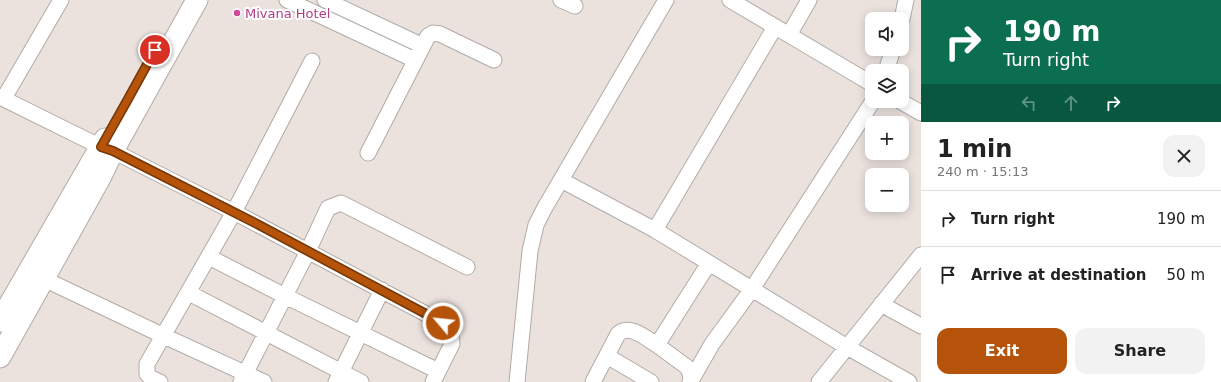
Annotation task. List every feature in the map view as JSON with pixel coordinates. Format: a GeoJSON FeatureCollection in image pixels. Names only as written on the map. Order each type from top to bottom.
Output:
{"type":"FeatureCollection","features":[{"type":"Feature","properties":{"kind":"main road"},"geometry":{"type":"LineString","coordinates":[[0,357],[100,178],[107,149],[128,99],[181,0]]}},
{"type":"Feature","properties":{"kind":"main road"},"geometry":{"type":"LineString","coordinates":[[0,321],[198,0]]}},
{"type":"Feature","properties":{"kind":"street"},"geometry":{"type":"LineString","coordinates":[[61,0],[2,98],[234,212],[443,323],[451,335],[452,344],[436,377],[361,333],[209,257]]}},
{"type":"Feature","properties":{"kind":"street"},"geometry":{"type":"LineString","coordinates":[[287,0],[415,60]]}},
{"type":"Feature","properties":{"kind":"street"},"geometry":{"type":"LineString","coordinates":[[326,0],[423,46]]}},
{"type":"Feature","properties":{"kind":"street"},"geometry":{"type":"LineString","coordinates":[[561,0],[575,6]]}},
{"type":"Feature","properties":{"kind":"street"},"geometry":{"type":"LineString","coordinates":[[517,382],[530,251],[536,224],[666,0]]}},
{"type":"Feature","properties":{"kind":"street"},"geometry":{"type":"LineString","coordinates":[[730,0],[865,80]]}},
{"type":"Feature","properties":{"kind":"street"},"geometry":{"type":"LineString","coordinates":[[789,35],[809,0]]}},
{"type":"Feature","properties":{"kind":"street"},"geometry":{"type":"LineString","coordinates":[[903,12],[906,0]]}},
{"type":"Feature","properties":{"kind":"street"},"geometry":{"type":"LineString","coordinates":[[655,230],[775,27]]}},
{"type":"Feature","properties":{"kind":"street"},"geometry":{"type":"LineString","coordinates":[[368,152],[428,36],[433,33],[440,34],[494,60]]}},
{"type":"Feature","properties":{"kind":"street"},"geometry":{"type":"LineString","coordinates":[[160,382],[151,378],[147,374],[147,364],[234,212],[312,61]]}},
{"type":"Feature","properties":{"kind":"street"},"geometry":{"type":"LineString","coordinates":[[909,106],[921,113]]}},
{"type":"Feature","properties":{"kind":"street"},"geometry":{"type":"LineString","coordinates":[[691,380],[712,344],[752,289],[868,108]]}},
{"type":"Feature","properties":{"kind":"street"},"geometry":{"type":"LineString","coordinates":[[561,180],[655,230],[847,347],[909,382]]}},
{"type":"Feature","properties":{"kind":"street"},"geometry":{"type":"LineString","coordinates":[[243,378],[308,251],[328,208],[341,203],[467,267]]}},
{"type":"Feature","properties":{"kind":"street"},"geometry":{"type":"LineString","coordinates":[[819,382],[921,255]]}},
{"type":"Feature","properties":{"kind":"street"},"geometry":{"type":"LineString","coordinates":[[657,345],[709,263]]}},
{"type":"Feature","properties":{"kind":"street"},"geometry":{"type":"LineString","coordinates":[[44,279],[164,336],[243,378],[264,382]]}},
{"type":"Feature","properties":{"kind":"street"},"geometry":{"type":"LineString","coordinates":[[338,377],[382,290]]}},
{"type":"Feature","properties":{"kind":"street"},"geometry":{"type":"LineString","coordinates":[[188,293],[266,332],[338,377],[361,382]]}},
{"type":"Feature","properties":{"kind":"street"},"geometry":{"type":"LineString","coordinates":[[882,304],[921,326]]}},
{"type":"Feature","properties":{"kind":"street"},"geometry":{"type":"LineString","coordinates":[[593,382],[618,334],[621,331],[626,330],[634,332],[657,345],[687,367],[690,371],[691,380]]}},
{"type":"Feature","properties":{"kind":"street"},"geometry":{"type":"LineString","coordinates":[[607,356],[650,382]]}},
{"type":"Feature","properties":{"kind":"place","name":"Mivana Hotel"},"geometry":{"type":"Point","coordinates":[237,13]}},
{"type":"Feature","properties":{"kind":"route"},"geometry":{"type":"LineString","coordinates":[[155,50],[101,147],[113,151],[234,212],[443,323]]}}]}
